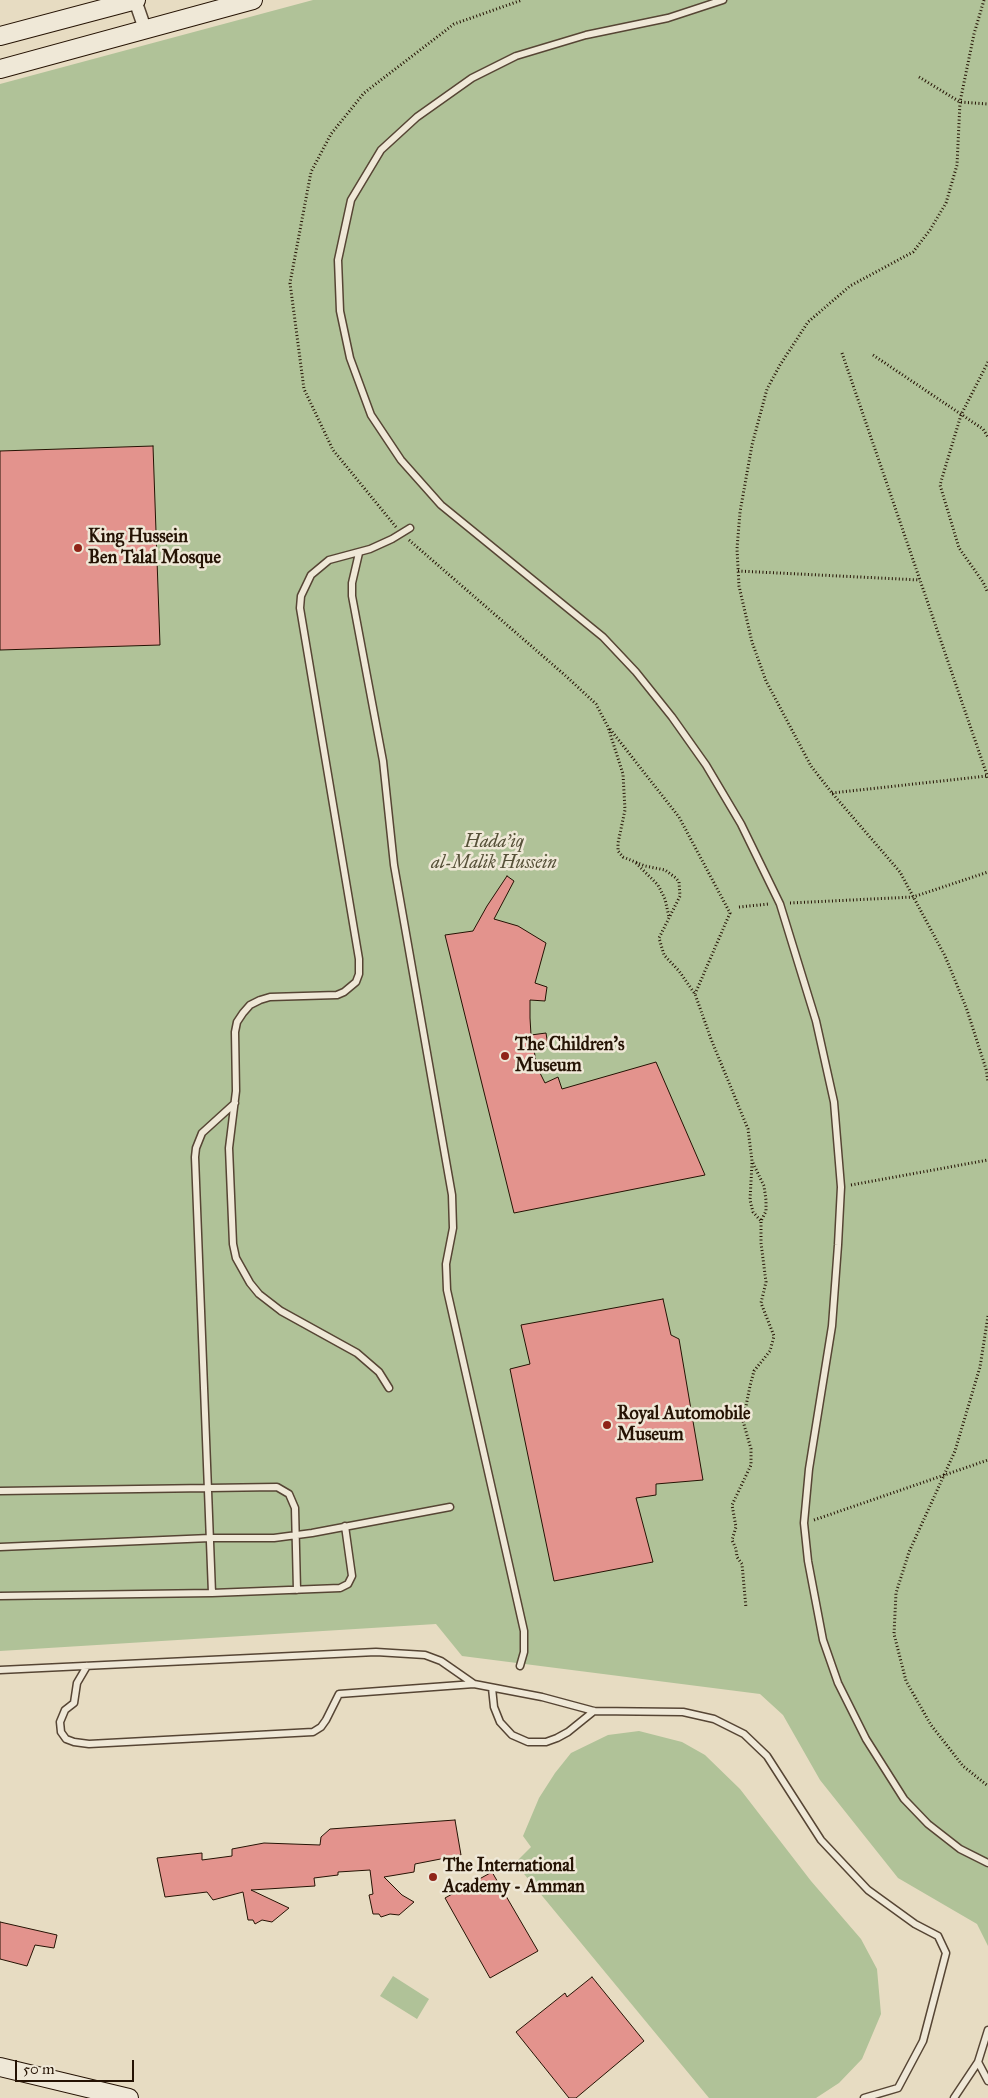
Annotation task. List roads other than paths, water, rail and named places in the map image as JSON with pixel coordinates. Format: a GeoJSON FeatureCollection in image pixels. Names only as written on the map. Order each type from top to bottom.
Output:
{"type":"FeatureCollection","features":[{"type":"Feature","properties":{"kind":"street"},"geometry":{"type":"LineString","coordinates":[[0,36],[135,0],[145,29]]}},
{"type":"Feature","properties":{"kind":"street"},"geometry":{"type":"LineString","coordinates":[[0,69],[253,0]]}},
{"type":"Feature","properties":{"kind":"street"},"geometry":{"type":"LineString","coordinates":[[0,2067],[129,2098]]}},
{"type":"Feature","properties":{"kind":"lane"},"geometry":{"type":"LineString","coordinates":[[723,0],[668,18],[586,36],[516,56],[472,78],[417,118],[381,150],[351,200],[338,260],[340,311],[350,358],[371,414],[401,460],[441,505],[603,637],[636,672],[672,717],[706,765],[741,824],[780,904],[816,1021],[834,1102],[840,1187],[832,1326],[809,1470],[804,1523],[808,1561],[823,1640],[838,1683],[866,1739],[904,1798],[928,1824],[960,1849],[988,1863]]}},
{"type":"Feature","properties":{"kind":"lane"},"geometry":{"type":"LineString","coordinates":[[389,1388],[379,1372],[357,1353],[345,1345],[298,1322],[270,1303],[250,1283],[242,1271],[236,1258],[231,1230],[229,1148],[235,1103],[235,1032],[237,1022],[246,1009],[260,1000],[270,997],[337,995],[351,988],[359,974],[359,959],[300,608],[301,596],[305,585],[319,567],[329,560],[359,553],[381,544],[410,528]]}},
{"type":"Feature","properties":{"kind":"lane"},"geometry":{"type":"LineString","coordinates":[[359,553],[353,576],[352,596],[383,761],[394,865],[452,1195],[453,1228],[446,1264],[447,1290],[524,1631],[524,1652],[520,1666]]}},
{"type":"Feature","properties":{"kind":"lane"},"geometry":{"type":"LineString","coordinates":[[212,1593],[195,1157],[196,1148],[202,1133],[235,1103]]}},
{"type":"Feature","properties":{"kind":"lane"},"geometry":{"type":"LineString","coordinates":[[0,1491],[270,1486],[283,1490],[293,1500],[297,1590]]}},
{"type":"Feature","properties":{"kind":"lane"},"geometry":{"type":"LineString","coordinates":[[0,1547],[296,1536],[450,1507]]}},
{"type":"Feature","properties":{"kind":"lane"},"geometry":{"type":"LineString","coordinates":[[0,1596],[212,1593],[340,1588],[348,1584],[352,1571],[345,1526]]}},
{"type":"Feature","properties":{"kind":"lane"},"geometry":{"type":"LineString","coordinates":[[0,1670],[376,1652],[425,1655],[441,1660],[474,1684]]}},
{"type":"Feature","properties":{"kind":"lane"},"geometry":{"type":"LineString","coordinates":[[87,1666],[77,1683],[74,1703],[65,1710],[60,1722],[61,1732],[66,1739],[89,1744],[313,1732],[321,1727],[326,1720],[338,1694],[474,1684],[542,1697],[594,1711],[683,1712],[714,1719],[744,1734],[766,1756],[821,1840],[868,1890],[915,1924],[938,1936],[946,1953],[923,2040],[898,2088],[864,2098]]}},
{"type":"Feature","properties":{"kind":"lane"},"geometry":{"type":"LineString","coordinates":[[492,1688],[494,1706],[500,1722],[512,1735],[528,1742],[546,1742],[557,1738],[568,1732],[594,1711]]}},
{"type":"Feature","properties":{"kind":"lane"},"geometry":{"type":"LineString","coordinates":[[954,2098],[978,2062],[988,2030]]}},
{"type":"Feature","properties":{"kind":"lane"},"geometry":{"type":"LineString","coordinates":[[978,2062],[988,2081]]}},
{"type":"Feature","properties":{"kind":"place","name":"King Hussein Ben Talal Mosque"},"geometry":{"type":"Point","coordinates":[78,548]}},
{"type":"Feature","properties":{"kind":"place","name":"The Children's Museum"},"geometry":{"type":"Point","coordinates":[505,1056]}},
{"type":"Feature","properties":{"kind":"place","name":"Royal Automobile Museum"},"geometry":{"type":"Point","coordinates":[607,1425]}},
{"type":"Feature","properties":{"kind":"place","name":"The International Academy - Amman"},"geometry":{"type":"Point","coordinates":[433,1877]}},
{"type":"Feature","properties":{"kind":"park label","name":"Hada'iq al-Malik Hussein"},"geometry":{"type":"Point","coordinates":[494,853]}}]}
